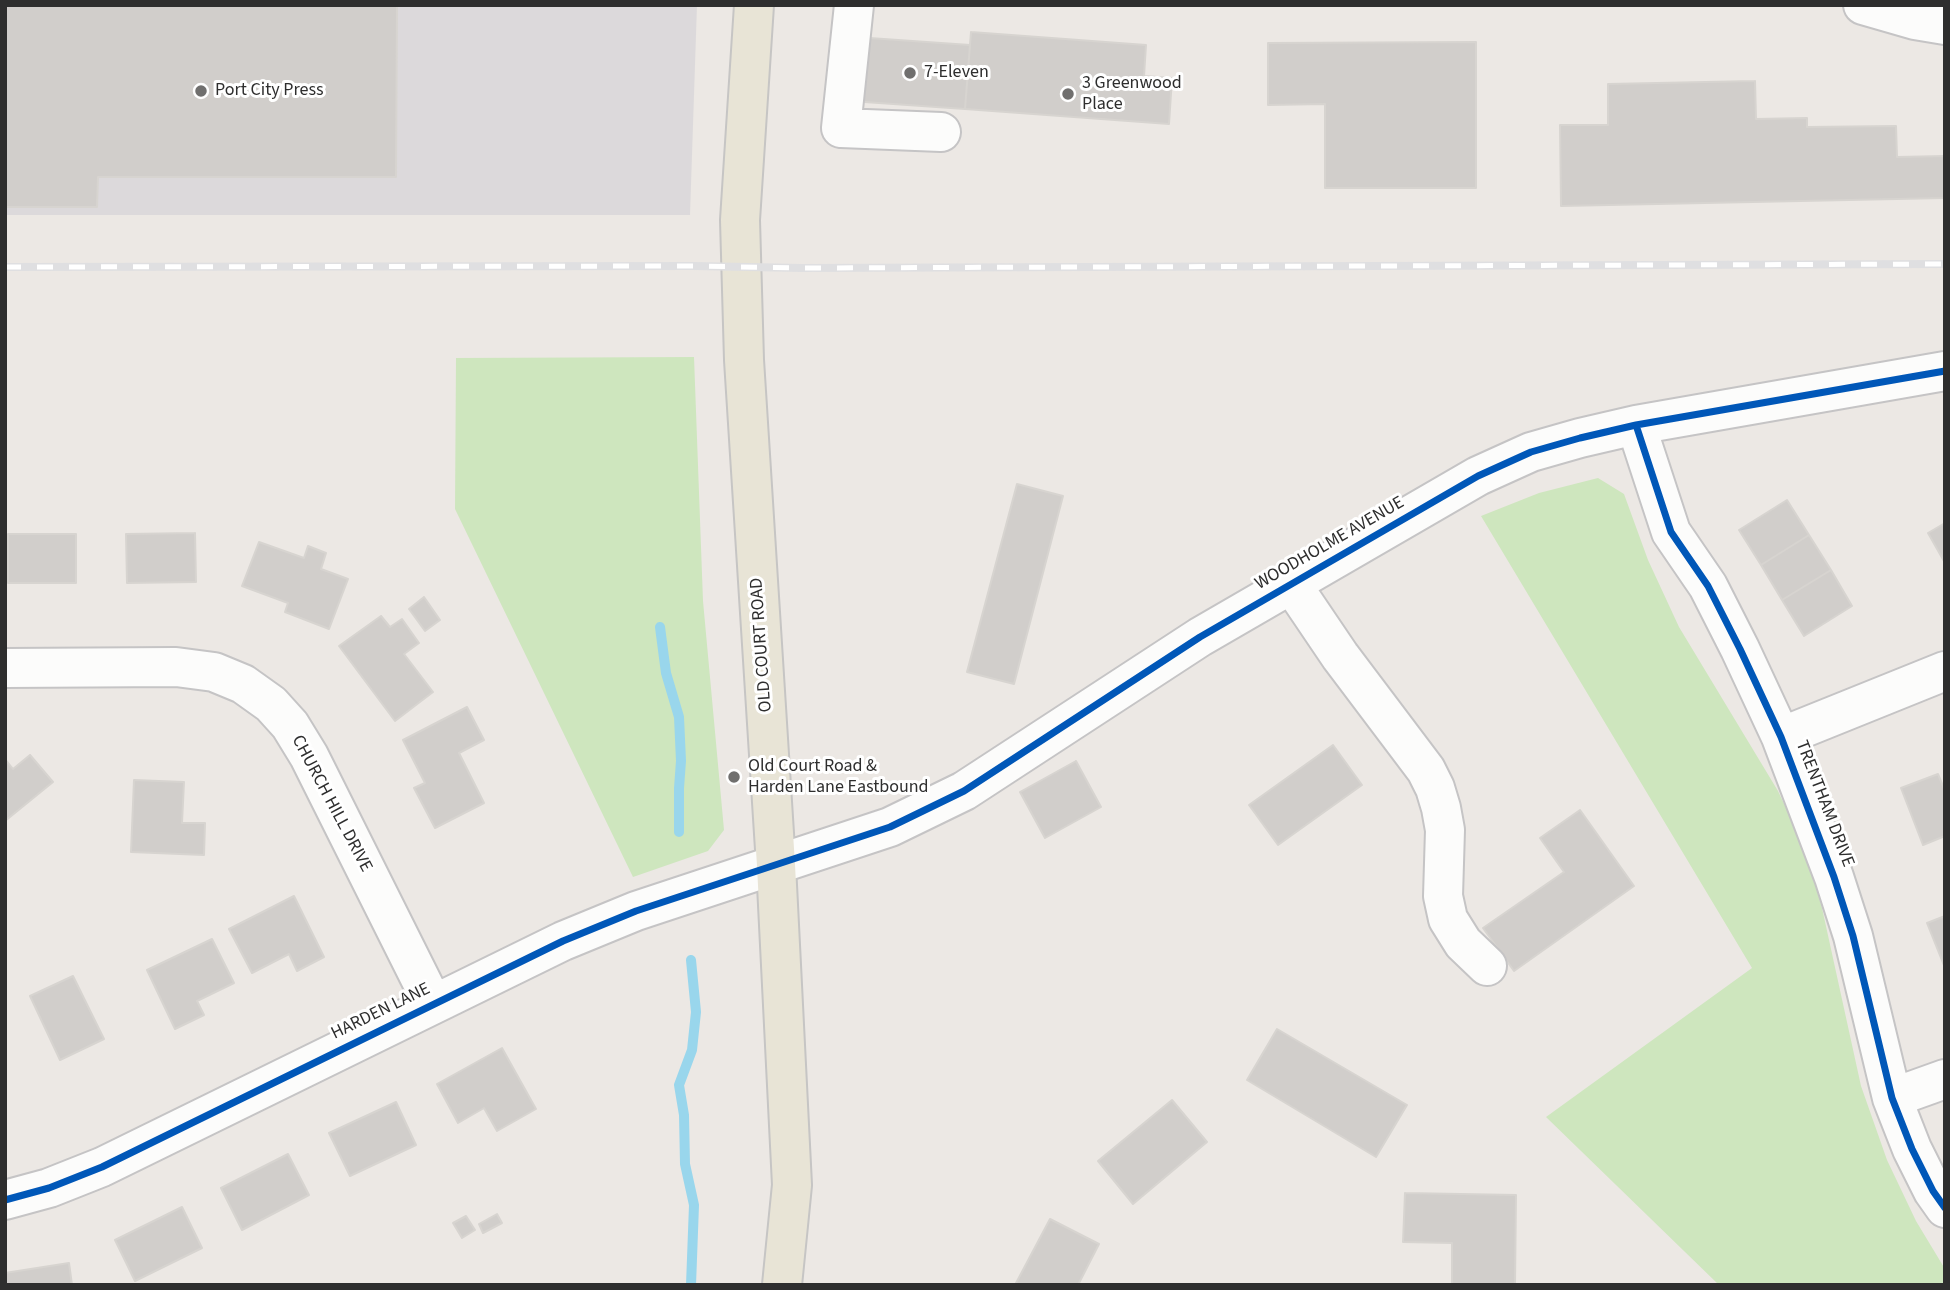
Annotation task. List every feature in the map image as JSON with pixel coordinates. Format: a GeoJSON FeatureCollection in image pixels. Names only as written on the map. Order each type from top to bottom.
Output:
{"type":"FeatureCollection","features":[{"type":"Feature","properties":{"kind":"main road","name":"OLD COURT ROAD"},"geometry":{"type":"LineString","coordinates":[[754,5],[740,220],[744,360],[776,865],[792,1185],[782,1285]]}},
{"type":"Feature","properties":{"kind":"street"},"geometry":{"type":"LineString","coordinates":[[854,5],[841,128],[941,132]]}},
{"type":"Feature","properties":{"kind":"street"},"geometry":{"type":"LineString","coordinates":[[1863,5],[1915,20],[1945,25]]}},
{"type":"Feature","properties":{"kind":"street","name":"WOODHOLME AVENUE"},"geometry":{"type":"LineString","coordinates":[[776,865],[890,827],[964,791],[1200,637],[1478,476],[1531,452],[1636,425],[1945,371]]}},
{"type":"Feature","properties":{"kind":"street","name":"TRENTHAM DRIVE"},"geometry":{"type":"LineString","coordinates":[[1636,425],[1671,532],[1707,586],[1781,737],[1834,877],[1853,936],[1892,1098],[1912,1149],[1933,1191],[1945,1208]]}},
{"type":"Feature","properties":{"kind":"street"},"geometry":{"type":"LineString","coordinates":[[1292,585],[1340,656],[1426,770],[1441,808],[1444,830],[1443,896],[1448,919],[1463,943],[1487,966]]}},
{"type":"Feature","properties":{"kind":"street","name":"CHURCH HILL DRIVE"},"geometry":{"type":"LineString","coordinates":[[5,668],[176,667],[201,670],[214,672],[243,684],[271,704],[290,726],[309,756],[433,1004]]}},
{"type":"Feature","properties":{"kind":"street"},"geometry":{"type":"LineString","coordinates":[[1781,737],[1945,671]]}},
{"type":"Feature","properties":{"kind":"street","name":"HARDEN LANE"},"geometry":{"type":"LineString","coordinates":[[5,1200],[49,1188],[102,1167],[564,941],[624,916],[776,865]]}},
{"type":"Feature","properties":{"kind":"street"},"geometry":{"type":"LineString","coordinates":[[1892,1098],[1945,1079]]}},
{"type":"Feature","properties":{"kind":"shaded area"},"geometry":{"type":"Polygon","coordinates":[[[5,5],[697,5],[690,215],[5,215],[5,5]]]}},
{"type":"Feature","properties":{"kind":"green space"},"geometry":{"type":"Polygon","coordinates":[[[694,357],[703,601],[724,830],[708,851],[633,877],[455,509],[456,358],[694,357]]]}},
{"type":"Feature","properties":{"kind":"green space"},"geometry":{"type":"Polygon","coordinates":[[[1598,478],[1624,494],[1648,560],[1679,627],[1778,791],[1805,848],[1822,908],[1861,1086],[1887,1160],[1916,1221],[1945,1269],[1945,1285],[1719,1285],[1546,1117],[1752,968],[1481,516],[1539,493],[1598,478]]]}},
{"type":"Feature","properties":{"kind":"building","name":"Port City Press"},"geometry":{"type":"Polygon","coordinates":[[[5,5],[397,5],[396,177],[98,177],[97,207],[5,207],[5,5]]]}},
{"type":"Feature","properties":{"kind":"building","name":"3 Greenwood Place"},"geometry":{"type":"Polygon","coordinates":[[[971,32],[1146,45],[1144,76],[1172,78],[1169,124],[965,109],[971,32]]]}},
{"type":"Feature","properties":{"kind":"building","name":"7-Eleven"},"geometry":{"type":"Polygon","coordinates":[[[855,37],[970,45],[965,109],[850,101],[855,37]]]}},
{"type":"Feature","properties":{"kind":"building"},"geometry":{"type":"Polygon","coordinates":[[[1476,42],[1476,188],[1325,188],[1325,104],[1268,105],[1268,43],[1476,42]]]}},
{"type":"Feature","properties":{"kind":"building"},"geometry":{"type":"Polygon","coordinates":[[[1755,81],[1756,119],[1807,118],[1807,127],[1896,126],[1897,157],[1945,156],[1945,198],[1561,206],[1560,125],[1608,125],[1608,84],[1755,81]]]}},
{"type":"Feature","properties":{"kind":"building"},"geometry":{"type":"Polygon","coordinates":[[[1017,484],[1063,496],[1014,684],[967,672],[1017,484]]]}},
{"type":"Feature","properties":{"kind":"building"},"geometry":{"type":"Polygon","coordinates":[[[1787,500],[1809,535],[1761,565],[1739,530],[1787,500]]]}},
{"type":"Feature","properties":{"kind":"building"},"geometry":{"type":"Polygon","coordinates":[[[1945,523],[1945,563],[1928,533],[1945,523]]]}},
{"type":"Feature","properties":{"kind":"building"},"geometry":{"type":"Polygon","coordinates":[[[195,533],[196,582],[127,583],[126,534],[195,533]]]}},
{"type":"Feature","properties":{"kind":"building"},"geometry":{"type":"Polygon","coordinates":[[[8,534],[76,534],[76,583],[8,583],[8,534]]]}},
{"type":"Feature","properties":{"kind":"building"},"geometry":{"type":"Polygon","coordinates":[[[1809,535],[1831,570],[1782,600],[1761,565],[1809,535]]]}},
{"type":"Feature","properties":{"kind":"building"},"geometry":{"type":"Polygon","coordinates":[[[259,542],[304,558],[308,546],[326,553],[321,569],[348,579],[329,629],[285,612],[288,603],[242,586],[259,542]]]}},
{"type":"Feature","properties":{"kind":"building"},"geometry":{"type":"Polygon","coordinates":[[[1831,570],[1852,606],[1804,636],[1782,600],[1831,570]]]}},
{"type":"Feature","properties":{"kind":"building"},"geometry":{"type":"Polygon","coordinates":[[[424,597],[440,620],[425,631],[409,609],[424,597]]]}},
{"type":"Feature","properties":{"kind":"building"},"geometry":{"type":"Polygon","coordinates":[[[381,616],[390,627],[402,619],[419,643],[404,654],[433,692],[395,721],[339,646],[381,616]]]}},
{"type":"Feature","properties":{"kind":"building"},"geometry":{"type":"Polygon","coordinates":[[[467,707],[484,740],[459,753],[484,803],[435,828],[414,788],[425,783],[403,740],[467,707]]]}},
{"type":"Feature","properties":{"kind":"building"},"geometry":{"type":"Polygon","coordinates":[[[1333,745],[1362,785],[1278,845],[1249,805],[1333,745]]]}},
{"type":"Feature","properties":{"kind":"building"},"geometry":{"type":"Polygon","coordinates":[[[30,755],[53,782],[5,821],[5,759],[13,769],[30,755]]]}},
{"type":"Feature","properties":{"kind":"building"},"geometry":{"type":"Polygon","coordinates":[[[1076,761],[1101,807],[1045,838],[1020,792],[1076,761]]]}},
{"type":"Feature","properties":{"kind":"building"},"geometry":{"type":"Polygon","coordinates":[[[1938,774],[1945,791],[1945,836],[1923,845],[1901,788],[1938,774]]]}},
{"type":"Feature","properties":{"kind":"building"},"geometry":{"type":"Polygon","coordinates":[[[134,780],[184,782],[182,823],[205,823],[204,855],[131,852],[134,780]]]}},
{"type":"Feature","properties":{"kind":"building"},"geometry":{"type":"Polygon","coordinates":[[[1580,810],[1634,886],[1514,971],[1483,928],[1564,872],[1540,838],[1580,810]]]}},
{"type":"Feature","properties":{"kind":"building"},"geometry":{"type":"Polygon","coordinates":[[[294,896],[324,957],[297,971],[289,954],[252,973],[229,929],[294,896]]]}},
{"type":"Feature","properties":{"kind":"building"},"geometry":{"type":"Polygon","coordinates":[[[1945,916],[1945,968],[1927,923],[1945,916]]]}},
{"type":"Feature","properties":{"kind":"building"},"geometry":{"type":"Polygon","coordinates":[[[212,939],[234,983],[197,1001],[204,1015],[175,1029],[147,970],[212,939]]]}},
{"type":"Feature","properties":{"kind":"building"},"geometry":{"type":"Polygon","coordinates":[[[73,976],[104,1039],[60,1060],[30,996],[73,976]]]}},
{"type":"Feature","properties":{"kind":"building"},"geometry":{"type":"Polygon","coordinates":[[[1277,1029],[1407,1105],[1376,1157],[1247,1080],[1277,1029]]]}},
{"type":"Feature","properties":{"kind":"building"},"geometry":{"type":"Polygon","coordinates":[[[502,1048],[536,1109],[497,1131],[484,1108],[458,1123],[437,1084],[502,1048]]]}},
{"type":"Feature","properties":{"kind":"building"},"geometry":{"type":"Polygon","coordinates":[[[1172,1100],[1207,1142],[1133,1204],[1098,1161],[1172,1100]]]}},
{"type":"Feature","properties":{"kind":"building"},"geometry":{"type":"Polygon","coordinates":[[[396,1102],[416,1145],[350,1176],[329,1133],[396,1102]]]}},
{"type":"Feature","properties":{"kind":"building"},"geometry":{"type":"Polygon","coordinates":[[[288,1154],[309,1195],[242,1230],[221,1188],[288,1154]]]}},
{"type":"Feature","properties":{"kind":"building"},"geometry":{"type":"Polygon","coordinates":[[[1405,1193],[1516,1195],[1515,1285],[1452,1285],[1452,1243],[1403,1242],[1405,1193]]]}},
{"type":"Feature","properties":{"kind":"building"},"geometry":{"type":"Polygon","coordinates":[[[182,1207],[202,1248],[135,1281],[115,1240],[182,1207]]]}},
{"type":"Feature","properties":{"kind":"building"},"geometry":{"type":"Polygon","coordinates":[[[497,1214],[502,1223],[483,1233],[479,1224],[497,1214]]]}},
{"type":"Feature","properties":{"kind":"building"},"geometry":{"type":"Polygon","coordinates":[[[466,1216],[475,1230],[462,1238],[453,1223],[466,1216]]]}},
{"type":"Feature","properties":{"kind":"building"},"geometry":{"type":"Polygon","coordinates":[[[1050,1219],[1099,1244],[1078,1285],[1015,1285],[1050,1219]]]}},
{"type":"Feature","properties":{"kind":"building"},"geometry":{"type":"Polygon","coordinates":[[[69,1263],[72,1285],[5,1285],[5,1273],[69,1263]]]}},
{"type":"Feature","properties":{"kind":"waterway"},"geometry":{"type":"LineString","coordinates":[[660,627],[666,673],[679,717],[679,832]]}},
{"type":"Feature","properties":{"kind":"waterway"},"geometry":{"type":"LineString","coordinates":[[691,960],[696,1012],[692,1050],[679,1085],[684,1115],[685,1164],[694,1205],[691,1285]]}},
{"type":"Feature","properties":{"kind":"railway"},"geometry":{"type":"LineString","coordinates":[[5,267],[802,268],[1945,264]]}},
{"type":"Feature","properties":{"kind":"cycle path"},"geometry":{"type":"LineString","coordinates":[[5,1200],[49,1188],[102,1167],[563,941],[636,911],[890,827],[964,791],[1200,637],[1478,476],[1531,452],[1636,425],[1945,371]]}},
{"type":"Feature","properties":{"kind":"cycle path"},"geometry":{"type":"LineString","coordinates":[[1636,425],[1671,532],[1708,586],[1781,737],[1834,877],[1853,936],[1892,1098],[1912,1149],[1933,1191],[1945,1208]]}},
{"type":"Feature","properties":{"kind":"place","name":"7-Eleven"},"geometry":{"type":"Point","coordinates":[910,73]}},
{"type":"Feature","properties":{"kind":"place","name":"Port City Press"},"geometry":{"type":"Point","coordinates":[201,91]}},
{"type":"Feature","properties":{"kind":"place","name":"3 Greenwood Place"},"geometry":{"type":"Point","coordinates":[1068,94]}},
{"type":"Feature","properties":{"kind":"place","name":"Old Court Road & Harden Lane Eastbound"},"geometry":{"type":"Point","coordinates":[734,777]}}]}
